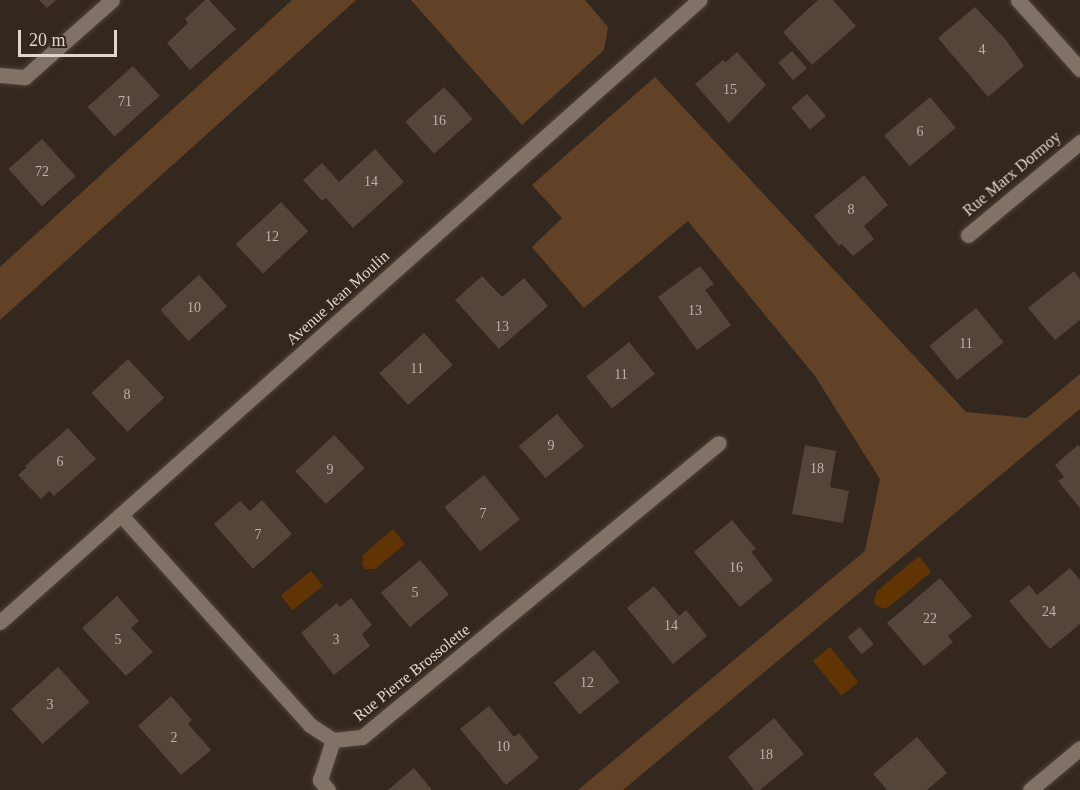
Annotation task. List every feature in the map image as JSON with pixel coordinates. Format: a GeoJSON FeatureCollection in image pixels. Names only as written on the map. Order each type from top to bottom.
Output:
{"type":"FeatureCollection","features":[{"type":"Feature","properties":{"kind":"street"},"geometry":{"type":"LineString","coordinates":[[0,75],[25,77],[112,0]]}},
{"type":"Feature","properties":{"kind":"street","name":"Avenue Jean Moulin"},"geometry":{"type":"LineString","coordinates":[[0,622],[699,0]]}},
{"type":"Feature","properties":{"kind":"street"},"geometry":{"type":"LineString","coordinates":[[1018,0],[1080,69]]}},
{"type":"Feature","properties":{"kind":"street","name":"Rue Marx Dormoy"},"geometry":{"type":"LineString","coordinates":[[968,235],[1080,142]]}},
{"type":"Feature","properties":{"kind":"street","name":"Rue Pierre Brossolette"},"geometry":{"type":"LineString","coordinates":[[333,740],[362,737],[719,443]]}},
{"type":"Feature","properties":{"kind":"street"},"geometry":{"type":"LineString","coordinates":[[121,515],[310,725],[333,740],[320,780],[328,790]]}},
{"type":"Feature","properties":{"kind":"street"},"geometry":{"type":"LineString","coordinates":[[1030,790],[1080,748]]}},
{"type":"Feature","properties":{"kind":"shaded area"},"geometry":{"type":"Polygon","coordinates":[[[292,0],[356,0],[0,320],[0,267],[292,0]]]}},
{"type":"Feature","properties":{"kind":"shaded area"},"geometry":{"type":"Polygon","coordinates":[[[411,0],[585,0],[608,27],[604,50],[522,125],[411,0]]]}},
{"type":"Feature","properties":{"kind":"shaded area"},"geometry":{"type":"Polygon","coordinates":[[[655,77],[966,412],[1027,418],[1080,374],[1080,409],[623,790],[578,790],[865,551],[880,479],[815,376],[688,221],[584,308],[532,247],[562,218],[532,185],[655,77]]]}},
{"type":"Feature","properties":{"kind":"shaded area"},"geometry":{"type":"Polygon","coordinates":[[[393,529],[405,544],[375,569],[365,569],[362,565],[363,555],[393,529]]]}},
{"type":"Feature","properties":{"kind":"shaded area"},"geometry":{"type":"Polygon","coordinates":[[[919,556],[931,572],[890,606],[883,609],[876,605],[874,600],[877,591],[919,556]]]}},
{"type":"Feature","properties":{"kind":"shaded area"},"geometry":{"type":"Polygon","coordinates":[[[311,571],[323,586],[293,610],[281,596],[311,571]]]}},
{"type":"Feature","properties":{"kind":"shaded area"},"geometry":{"type":"Polygon","coordinates":[[[830,647],[858,682],[841,696],[813,661],[830,647]]]}},
{"type":"Feature","properties":{"kind":"building"},"geometry":{"type":"Polygon","coordinates":[[[39,0],[56,0],[47,8],[39,0]]]}},
{"type":"Feature","properties":{"kind":"building"},"geometry":{"type":"Polygon","coordinates":[[[205,0],[209,0],[236,29],[190,70],[167,43],[188,23],[185,19],[205,0]]]}},
{"type":"Feature","properties":{"kind":"building"},"geometry":{"type":"Polygon","coordinates":[[[818,0],[833,0],[856,26],[812,65],[783,32],[818,0]]]}},
{"type":"Feature","properties":{"kind":"building"},"geometry":{"type":"Polygon","coordinates":[[[975,7],[1006,40],[1024,66],[988,97],[938,38],[975,7]]]}},
{"type":"Feature","properties":{"kind":"building"},"geometry":{"type":"Polygon","coordinates":[[[792,51],[807,69],[793,80],[778,63],[792,51]]]}},
{"type":"Feature","properties":{"kind":"building"},"geometry":{"type":"Polygon","coordinates":[[[737,52],[766,85],[729,123],[695,84],[723,60],[726,62],[737,52]]]}},
{"type":"Feature","properties":{"kind":"building"},"geometry":{"type":"Polygon","coordinates":[[[133,66],[160,96],[114,137],[88,107],[133,66]]]}},
{"type":"Feature","properties":{"kind":"building"},"geometry":{"type":"Polygon","coordinates":[[[444,87],[473,119],[434,154],[405,122],[444,87]]]}},
{"type":"Feature","properties":{"kind":"building"},"geometry":{"type":"Polygon","coordinates":[[[807,94],[826,116],[810,130],[791,108],[807,94]]]}},
{"type":"Feature","properties":{"kind":"building"},"geometry":{"type":"Polygon","coordinates":[[[930,97],[956,128],[910,166],[884,136],[930,97]]]}},
{"type":"Feature","properties":{"kind":"building"},"geometry":{"type":"Polygon","coordinates":[[[42,139],[75,176],[42,206],[9,169],[42,139]]]}},
{"type":"Feature","properties":{"kind":"building"},"geometry":{"type":"Polygon","coordinates":[[[375,149],[404,182],[353,228],[326,198],[322,201],[303,180],[322,163],[339,182],[375,149]]]}},
{"type":"Feature","properties":{"kind":"building"},"geometry":{"type":"Polygon","coordinates":[[[864,175],[888,205],[864,226],[874,239],[853,256],[842,244],[839,246],[814,216],[864,175]]]}},
{"type":"Feature","properties":{"kind":"building"},"geometry":{"type":"Polygon","coordinates":[[[281,202],[308,231],[263,274],[236,244],[281,202]]]}},
{"type":"Feature","properties":{"kind":"building"},"geometry":{"type":"Polygon","coordinates":[[[700,266],[714,284],[705,290],[731,325],[697,350],[658,297],[700,266]]]}},
{"type":"Feature","properties":{"kind":"building"},"geometry":{"type":"Polygon","coordinates":[[[1074,271],[1080,279],[1080,320],[1055,340],[1028,308],[1074,271]]]}},
{"type":"Feature","properties":{"kind":"building"},"geometry":{"type":"Polygon","coordinates":[[[199,275],[227,306],[188,341],[160,310],[199,275]]]}},
{"type":"Feature","properties":{"kind":"building"},"geometry":{"type":"Polygon","coordinates":[[[482,276],[502,297],[524,278],[548,306],[499,349],[455,300],[482,276]]]}},
{"type":"Feature","properties":{"kind":"building"},"geometry":{"type":"Polygon","coordinates":[[[976,308],[1004,342],[957,380],[929,346],[976,308]]]}},
{"type":"Feature","properties":{"kind":"building"},"geometry":{"type":"Polygon","coordinates":[[[424,333],[453,365],[408,405],[379,373],[424,333]]]}},
{"type":"Feature","properties":{"kind":"building"},"geometry":{"type":"Polygon","coordinates":[[[629,342],[655,374],[612,408],[586,377],[629,342]]]}},
{"type":"Feature","properties":{"kind":"building"},"geometry":{"type":"Polygon","coordinates":[[[128,359],[164,398],[128,432],[91,393],[128,359]]]}},
{"type":"Feature","properties":{"kind":"building"},"geometry":{"type":"Polygon","coordinates":[[[557,414],[584,446],[546,478],[519,446],[557,414]]]}},
{"type":"Feature","properties":{"kind":"building"},"geometry":{"type":"Polygon","coordinates":[[[68,428],[96,459],[54,496],[49,491],[41,499],[18,475],[68,428]]]}},
{"type":"Feature","properties":{"kind":"building"},"geometry":{"type":"Polygon","coordinates":[[[334,435],[365,468],[326,504],[295,471],[334,435]]]}},
{"type":"Feature","properties":{"kind":"building"},"geometry":{"type":"Polygon","coordinates":[[[805,445],[836,451],[830,487],[849,491],[843,523],[792,514],[805,445]]]}},
{"type":"Feature","properties":{"kind":"building"},"geometry":{"type":"Polygon","coordinates":[[[1078,445],[1080,447],[1080,508],[1058,481],[1064,477],[1055,465],[1078,445]]]}},
{"type":"Feature","properties":{"kind":"building"},"geometry":{"type":"Polygon","coordinates":[[[484,475],[520,519],[480,551],[444,507],[484,475]]]}},
{"type":"Feature","properties":{"kind":"building"},"geometry":{"type":"Polygon","coordinates":[[[262,500],[292,534],[253,569],[214,524],[240,501],[250,511],[262,500]]]}},
{"type":"Feature","properties":{"kind":"building"},"geometry":{"type":"Polygon","coordinates":[[[732,520],[756,549],[751,552],[773,580],[740,607],[694,552],[732,520]]]}},
{"type":"Feature","properties":{"kind":"building"},"geometry":{"type":"Polygon","coordinates":[[[420,560],[449,594],[410,627],[381,593],[420,560]]]}},
{"type":"Feature","properties":{"kind":"building"},"geometry":{"type":"Polygon","coordinates":[[[1070,568],[1080,580],[1080,624],[1050,649],[1009,601],[1029,585],[1037,595],[1070,568]]]}},
{"type":"Feature","properties":{"kind":"building"},"geometry":{"type":"Polygon","coordinates":[[[940,578],[972,616],[948,636],[953,642],[924,666],[887,623],[940,578]]]}},
{"type":"Feature","properties":{"kind":"building"},"geometry":{"type":"Polygon","coordinates":[[[654,586],[679,616],[686,610],[707,636],[673,664],[627,608],[654,586]]]}},
{"type":"Feature","properties":{"kind":"building"},"geometry":{"type":"Polygon","coordinates":[[[117,596],[139,621],[131,628],[153,652],[126,676],[82,628],[117,596]]]}},
{"type":"Feature","properties":{"kind":"building"},"geometry":{"type":"Polygon","coordinates":[[[351,598],[372,625],[362,634],[370,646],[334,675],[301,633],[337,603],[340,607],[351,598]]]}},
{"type":"Feature","properties":{"kind":"building"},"geometry":{"type":"Polygon","coordinates":[[[860,627],[874,644],[861,654],[848,637],[860,627]]]}},
{"type":"Feature","properties":{"kind":"building"},"geometry":{"type":"Polygon","coordinates":[[[594,650],[620,682],[579,715],[554,683],[594,650]]]}},
{"type":"Feature","properties":{"kind":"building"},"geometry":{"type":"Polygon","coordinates":[[[58,667],[89,702],[43,744],[11,709],[58,667]]]}},
{"type":"Feature","properties":{"kind":"building"},"geometry":{"type":"Polygon","coordinates":[[[171,696],[192,720],[188,724],[211,750],[181,775],[138,726],[171,696]]]}},
{"type":"Feature","properties":{"kind":"building"},"geometry":{"type":"Polygon","coordinates":[[[489,706],[514,737],[519,733],[539,758],[506,785],[460,729],[489,706]]]}},
{"type":"Feature","properties":{"kind":"building"},"geometry":{"type":"Polygon","coordinates":[[[774,718],[804,754],[760,790],[754,790],[728,757],[774,718]]]}},
{"type":"Feature","properties":{"kind":"building"},"geometry":{"type":"Polygon","coordinates":[[[917,737],[947,773],[927,790],[887,790],[873,774],[917,737]]]}},
{"type":"Feature","properties":{"kind":"building"},"geometry":{"type":"Polygon","coordinates":[[[414,768],[432,790],[388,790],[414,768]]]}}]}
